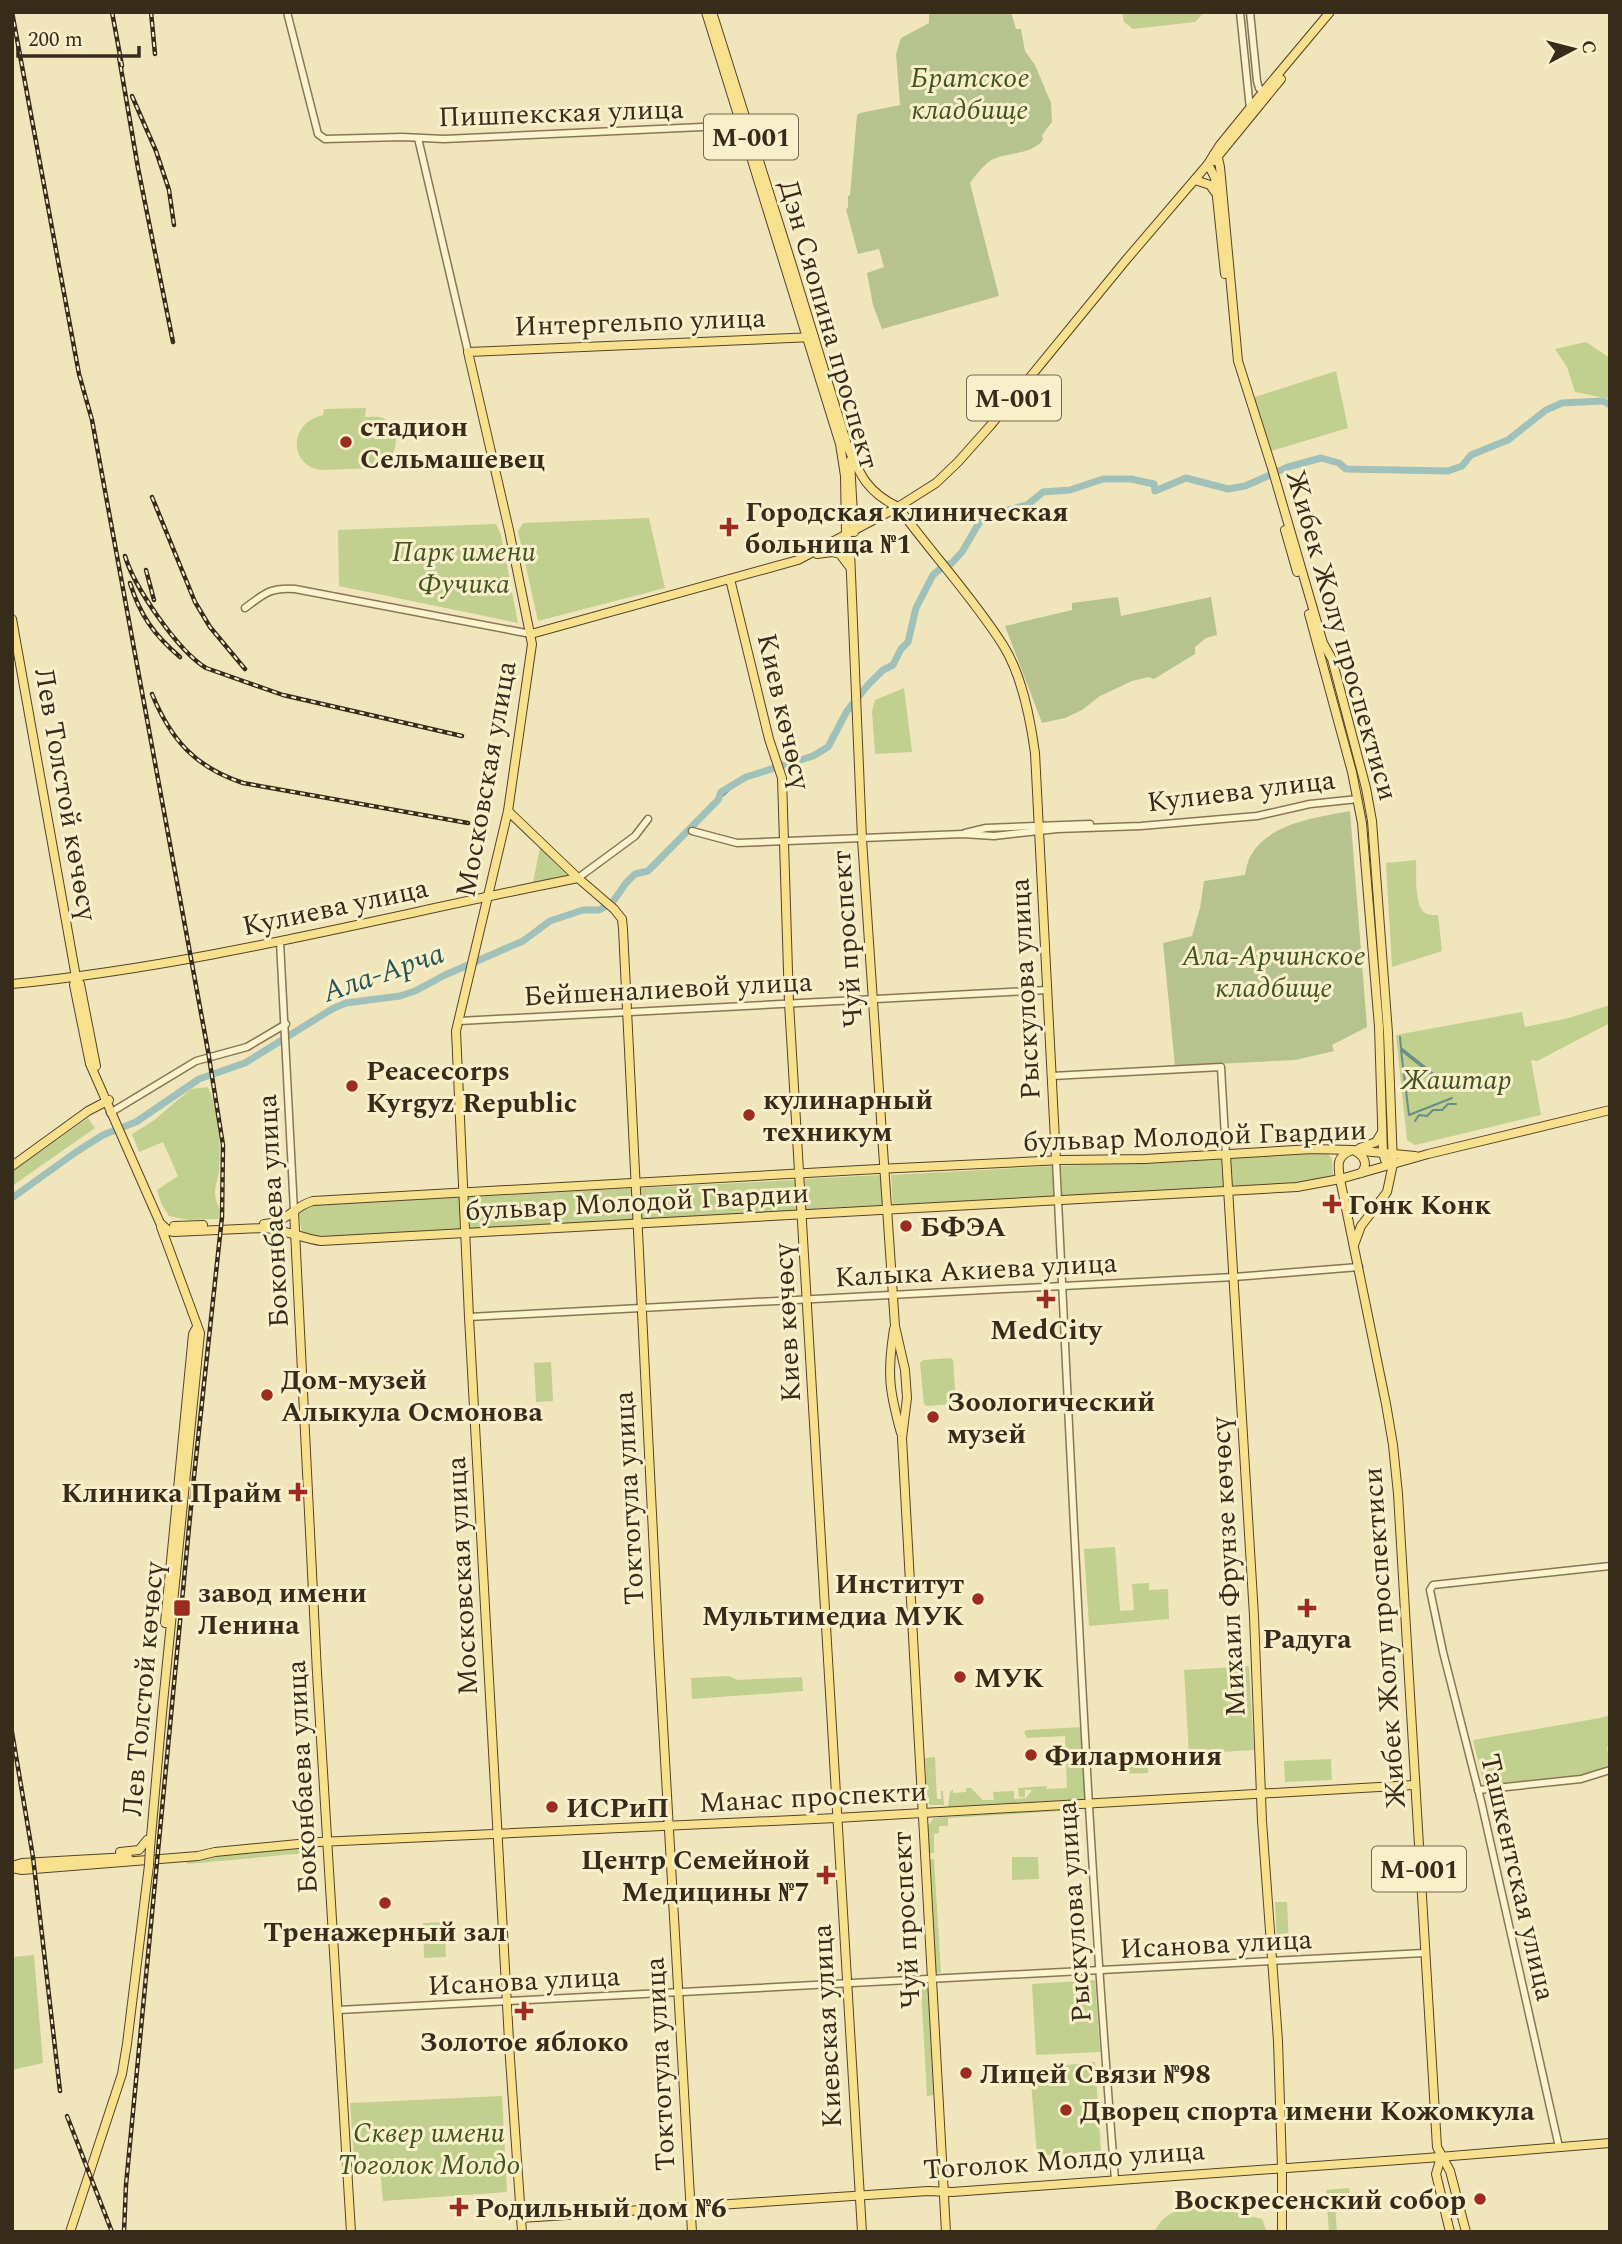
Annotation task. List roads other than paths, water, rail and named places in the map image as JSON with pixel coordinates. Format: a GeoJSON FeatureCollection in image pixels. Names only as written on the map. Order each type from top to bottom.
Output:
{"type":"FeatureCollection","features":[{"type":"Feature","properties":{"kind":"main road","name":"Дэн Сяопина проспект"},"geometry":{"type":"LineString","coordinates":[[706,12],[847,445],[852,473],[850,532]]}},
{"type":"Feature","properties":{"kind":"main road","name":"Дэн Сяопина проспект"},"geometry":{"type":"LineString","coordinates":[[712,12],[744,125]]}},
{"type":"Feature","properties":{"kind":"main road"},"geometry":{"type":"LineString","coordinates":[[1208,164],[1330,12]]}},
{"type":"Feature","properties":{"kind":"main road"},"geometry":{"type":"LineString","coordinates":[[1216,156],[1250,109],[1337,12]]}},
{"type":"Feature","properties":{"kind":"main road","name":"Жибек Жолу проспектиси"},"geometry":{"type":"LineString","coordinates":[[1216,156],[1227,263],[1233,362],[1270,469],[1324,653],[1359,803],[1376,976],[1383,1130],[1391,1165],[1387,1192],[1361,1226],[1354,1245]]}},
{"type":"Feature","properties":{"kind":"main road","name":"Жибек Жолу проспектиси"},"geometry":{"type":"LineString","coordinates":[[1208,164],[1214,173],[1227,263]]}},
{"type":"Feature","properties":{"kind":"main road","name":"М-001"},"geometry":{"type":"LineString","coordinates":[[850,532],[936,483],[965,455],[1208,164]]}},
{"type":"Feature","properties":{"kind":"main road"},"geometry":{"type":"LineString","coordinates":[[1195,180],[1210,185],[1217,196]]}},
{"type":"Feature","properties":{"kind":"main road","name":"Дэн Сяопина проспект"},"geometry":{"type":"LineString","coordinates":[[810,337],[842,452],[850,532]]}},
{"type":"Feature","properties":{"kind":"main road","name":"Интергельпо улица"},"geometry":{"type":"LineString","coordinates":[[468,352],[810,337]]}},
{"type":"Feature","properties":{"kind":"main road","name":"Московская улица"},"geometry":{"type":"LineString","coordinates":[[468,352],[531,634],[508,811],[456,1031],[469,1317],[522,2232]]}},
{"type":"Feature","properties":{"kind":"main road","name":"Рыскулова улица"},"geometry":{"type":"LineString","coordinates":[[847,445],[869,488],[898,507],[1004,646],[1031,725],[1035,753],[1056,1160]]}},
{"type":"Feature","properties":{"kind":"main road"},"geometry":{"type":"LineString","coordinates":[[810,555],[850,532]]}},
{"type":"Feature","properties":{"kind":"main road","name":"Чуй проспект"},"geometry":{"type":"LineString","coordinates":[[850,532],[862,839],[895,1326],[907,1391],[902,1438],[946,2232]]}},
{"type":"Feature","properties":{"kind":"main road"},"geometry":{"type":"LineString","coordinates":[[531,634],[810,555],[832,552],[840,554],[851,570]]}},
{"type":"Feature","properties":{"kind":"main road","name":"Киев көчөсү"},"geometry":{"type":"LineString","coordinates":[[730,579],[769,739],[782,778],[789,1003],[836,1818]]}},
{"type":"Feature","properties":{"kind":"main road","name":"Лев Толстой көчөсү"},"geometry":{"type":"LineString","coordinates":[[12,618],[87,1053],[160,1223]]}},
{"type":"Feature","properties":{"kind":"main road","name":"Жибек Жолу проспектиси"},"geometry":{"type":"LineString","coordinates":[[1324,653],[1332,659],[1369,802],[1385,974],[1392,1116],[1388,1153]]}},
{"type":"Feature","properties":{"kind":"main road","name":"Кулиева улица"},"geometry":{"type":"LineString","coordinates":[[1359,803],[1369,802]]}},
{"type":"Feature","properties":{"kind":"main road","name":"Токтогула улица"},"geometry":{"type":"LineString","coordinates":[[508,811],[622,919],[659,1655],[692,2232]]}},
{"type":"Feature","properties":{"kind":"main road","name":"Кулиева улица"},"geometry":{"type":"LineString","coordinates":[[12,984],[191,959],[578,878]]}},
{"type":"Feature","properties":{"kind":"main road"},"geometry":{"type":"LineString","coordinates":[[12,1166],[88,1111],[107,1101]]}},
{"type":"Feature","properties":{"kind":"main road"},"geometry":{"type":"LineString","coordinates":[[1418,1156],[1610,1110]]}},
{"type":"Feature","properties":{"kind":"main road"},"geometry":{"type":"LineString","coordinates":[[1392,1116],[1400,1147],[1406,1152],[1429,1154]]}},
{"type":"Feature","properties":{"kind":"main road"},"geometry":{"type":"LineString","coordinates":[[1340,1179],[1341,1156],[1376,1142],[1383,1130]]}},
{"type":"Feature","properties":{"kind":"main road","name":"Лев Толстой көчөсү"},"geometry":{"type":"LineString","coordinates":[[70,2232],[118,2087],[127,2044],[200,1341],[200,1333],[156,1207],[123,1138]]}},
{"type":"Feature","properties":{"kind":"main road","name":"бульвар Молодой Гвардии"},"geometry":{"type":"LineString","coordinates":[[172,1230],[280,1222],[303,1203],[313,1201],[1056,1160],[1145,1159],[1312,1149],[1418,1156]]}},
{"type":"Feature","properties":{"kind":"main road"},"geometry":{"type":"LineString","coordinates":[[1353,1150],[1365,1160],[1361,1173]]}},
{"type":"Feature","properties":{"kind":"main road","name":"Михаил Фрунзе көчөсү"},"geometry":{"type":"LineString","coordinates":[[1226,1155],[1254,1616],[1261,1794],[1278,2041],[1282,2232]]}},
{"type":"Feature","properties":{"kind":"main road","name":"бульвар Молодой Гвардии"},"geometry":{"type":"LineString","coordinates":[[172,1230],[263,1228],[321,1241],[1229,1192],[1297,1187],[1340,1179],[1418,1156]]}},
{"type":"Feature","properties":{"kind":"main road","name":"Жибек Жолу проспектиси"},"geometry":{"type":"LineString","coordinates":[[1340,1179],[1393,1445],[1402,1543],[1437,2147],[1450,2171],[1466,2232]]}},
{"type":"Feature","properties":{"kind":"main road"},"geometry":{"type":"LineString","coordinates":[[156,1207],[172,1230]]}},
{"type":"Feature","properties":{"kind":"main road","name":"Боконбаева улица"},"geometry":{"type":"LineString","coordinates":[[294,1211],[327,1842],[351,2232]]}},
{"type":"Feature","properties":{"kind":"main road"},"geometry":{"type":"LineString","coordinates":[[160,1223],[172,1230]]}},
{"type":"Feature","properties":{"kind":"main road"},"geometry":{"type":"LineString","coordinates":[[167,1244],[172,1230]]}},
{"type":"Feature","properties":{"kind":"main road","name":"Чуй проспект"},"geometry":{"type":"LineString","coordinates":[[895,1326],[888,1371],[891,1399],[902,1438]]}},
{"type":"Feature","properties":{"kind":"main road","name":"Манас проспекти"},"geometry":{"type":"LineString","coordinates":[[41,1865],[198,1851],[215,1852],[281,1844],[836,1818],[1415,1785]]}},
{"type":"Feature","properties":{"kind":"main road","name":"Киевская улица"},"geometry":{"type":"LineString","coordinates":[[836,1818],[862,2232]]}},
{"type":"Feature","properties":{"kind":"main road"},"geometry":{"type":"LineString","coordinates":[[12,1867],[41,1865],[67,1857],[139,1850],[148,1846]]}},
{"type":"Feature","properties":{"kind":"main road"},"geometry":{"type":"LineString","coordinates":[[41,1865],[68,1871],[146,1868]]}},
{"type":"Feature","properties":{"kind":"main road","name":"Тоголок Молдо улица"},"geometry":{"type":"LineString","coordinates":[[521,2218],[1115,2180],[1610,2143]]}},
{"type":"Feature","properties":{"kind":"main road","name":"Жибек Жолу проспектиси"},"geometry":{"type":"LineString","coordinates":[[1441,2157],[1436,2174],[1450,2232]]}},
{"type":"Feature","properties":{"kind":"street","name":"Пишпекская улица"},"geometry":{"type":"LineString","coordinates":[[288,12],[318,134],[325,139],[456,139],[744,125]]}},
{"type":"Feature","properties":{"kind":"street"},"geometry":{"type":"LineString","coordinates":[[1240,12],[1250,109]]}},
{"type":"Feature","properties":{"kind":"street"},"geometry":{"type":"LineString","coordinates":[[1250,12],[1257,81],[1265,94]]}},
{"type":"Feature","properties":{"kind":"street"},"geometry":{"type":"LineString","coordinates":[[418,138],[468,352]]}},
{"type":"Feature","properties":{"kind":"street"},"geometry":{"type":"LineString","coordinates":[[245,608],[268,590],[283,588],[531,634]]}},
{"type":"Feature","properties":{"kind":"street","name":"Кулиева улица"},"geometry":{"type":"LineString","coordinates":[[692,831],[737,843],[862,839],[963,834],[986,828],[1038,829],[1079,824],[1120,827],[1257,816],[1310,804],[1359,803]]}},
{"type":"Feature","properties":{"kind":"street"},"geometry":{"type":"LineString","coordinates":[[578,878],[635,836],[648,819]]}},
{"type":"Feature","properties":{"kind":"street","name":"Боконбаева улица"},"geometry":{"type":"LineString","coordinates":[[280,942],[294,1211]]}},
{"type":"Feature","properties":{"kind":"street","name":"Бейшеналиевой улица"},"geometry":{"type":"LineString","coordinates":[[459,1021],[1047,990]]}},
{"type":"Feature","properties":{"kind":"street"},"geometry":{"type":"LineString","coordinates":[[112,1112],[196,1061],[247,1047],[286,1026]]}},
{"type":"Feature","properties":{"kind":"street","name":"Михаил Фрунзе көчөсү"},"geometry":{"type":"LineString","coordinates":[[1052,1076],[1222,1067],[1226,1155]]}},
{"type":"Feature","properties":{"kind":"street","name":"Рыскулова улица"},"geometry":{"type":"LineString","coordinates":[[1056,1160],[1089,1804],[1115,2180]]}},
{"type":"Feature","properties":{"kind":"street","name":"Калыка Акиева улица"},"geometry":{"type":"LineString","coordinates":[[469,1317],[1234,1277],[1359,1267]]}},
{"type":"Feature","properties":{"kind":"street","name":"Ташкентская улица"},"geometry":{"type":"LineString","coordinates":[[1559,2147],[1430,1590],[1433,1585],[1610,1566]]}},
{"type":"Feature","properties":{"kind":"street"},"geometry":{"type":"LineString","coordinates":[[1478,1790],[1581,1779],[1610,1770]]}},
{"type":"Feature","properties":{"kind":"street","name":"Исанова улица"},"geometry":{"type":"LineString","coordinates":[[338,2010],[1424,1953]]}},
{"type":"Feature","properties":{"kind":"waterway","name":"Ала-Арча"},"geometry":{"type":"LineString","coordinates":[[12,1198],[103,1135],[136,1122],[199,1079],[245,1063],[332,1009],[346,1003],[400,996],[415,991],[523,941],[550,921],[583,910],[599,910],[612,903],[626,883],[635,874],[648,871],[718,800],[721,792],[746,777],[813,756],[828,747],[847,711],[868,685],[883,670],[893,665],[908,642],[916,608],[933,575],[946,564],[951,564],[962,552],[979,523],[989,515],[1027,505],[1043,492],[1070,490],[1103,479],[1131,479],[1154,484],[1155,491],[1186,478],[1228,489],[1245,486],[1288,467],[1321,458],[1339,463],[1346,469],[1448,471],[1462,466],[1471,455],[1508,440],[1546,410],[1562,403],[1603,401],[1610,405]]}},
{"type":"Feature","properties":{"kind":"waterway","name":"Ала-Арча"},"geometry":{"type":"LineString","coordinates":[[718,800],[736,784]]}},
{"type":"Feature","properties":{"kind":"waterway"},"geometry":{"type":"LineString","coordinates":[[1400,1037],[1401,1048],[1445,1083]]}},
{"type":"Feature","properties":{"kind":"waterway"},"geometry":{"type":"LineString","coordinates":[[1401,1050],[1409,1115],[1452,1098]]}},
{"type":"Feature","properties":{"kind":"waterway"},"geometry":{"type":"LineString","coordinates":[[1402,1051],[1444,1084]]}},
{"type":"Feature","properties":{"kind":"waterway"},"geometry":{"type":"LineString","coordinates":[[1415,1121],[1419,1115],[1427,1116],[1433,1110],[1442,1110],[1448,1104],[1456,1104]]}},
{"type":"Feature","properties":{"kind":"railway"},"geometry":{"type":"LineString","coordinates":[[12,12],[79,374],[92,420],[223,1145],[222,1217],[193,1486],[126,2185],[124,2232]]}},
{"type":"Feature","properties":{"kind":"railway"},"geometry":{"type":"LineString","coordinates":[[112,12],[122,66]]}},
{"type":"Feature","properties":{"kind":"railway"},"geometry":{"type":"LineString","coordinates":[[151,12],[155,54]]}},
{"type":"Feature","properties":{"kind":"railway"},"geometry":{"type":"LineString","coordinates":[[119,57],[173,342]]}},
{"type":"Feature","properties":{"kind":"railway"},"geometry":{"type":"LineString","coordinates":[[132,96],[156,151],[169,190],[174,225]]}},
{"type":"Feature","properties":{"kind":"railway"},"geometry":{"type":"LineString","coordinates":[[152,497],[195,602],[210,627],[245,669]]}},
{"type":"Feature","properties":{"kind":"railway"},"geometry":{"type":"LineString","coordinates":[[125,556],[158,617],[183,648],[206,668],[283,695],[462,736]]}},
{"type":"Feature","properties":{"kind":"railway"},"geometry":{"type":"LineString","coordinates":[[146,570],[154,600]]}},
{"type":"Feature","properties":{"kind":"railway"},"geometry":{"type":"LineString","coordinates":[[130,583],[149,624],[180,657]]}},
{"type":"Feature","properties":{"kind":"railway"},"geometry":{"type":"LineString","coordinates":[[152,694],[167,725],[187,750],[211,769],[243,783],[468,823]]}},
{"type":"Feature","properties":{"kind":"railway"},"geometry":{"type":"LineString","coordinates":[[12,1732],[33,1857],[60,2091]]}},
{"type":"Feature","properties":{"kind":"railway"},"geometry":{"type":"LineString","coordinates":[[67,2116],[112,2232]]}},
{"type":"Feature","properties":{"kind":"place","name":"стадион Сельмашевец"},"geometry":{"type":"Point","coordinates":[346,442]}},
{"type":"Feature","properties":{"kind":"place","name":"Городская клиническая больница №1"},"geometry":{"type":"Point","coordinates":[729,527]}},
{"type":"Feature","properties":{"kind":"place","name":"Peacecorps Kyrgyz Republic"},"geometry":{"type":"Point","coordinates":[352,1086]}},
{"type":"Feature","properties":{"kind":"place","name":"кулинарный техникум"},"geometry":{"type":"Point","coordinates":[749,1115]}},
{"type":"Feature","properties":{"kind":"place","name":"Гонк Конк"},"geometry":{"type":"Point","coordinates":[1332,1204]}},
{"type":"Feature","properties":{"kind":"place","name":"БФЭА"},"geometry":{"type":"Point","coordinates":[906,1226]}},
{"type":"Feature","properties":{"kind":"place","name":"MedCity"},"geometry":{"type":"Point","coordinates":[1046,1299]}},
{"type":"Feature","properties":{"kind":"place","name":"Дом-музей Алыкула Осмонова"},"geometry":{"type":"Point","coordinates":[267,1395]}},
{"type":"Feature","properties":{"kind":"place","name":"Зоологический музей"},"geometry":{"type":"Point","coordinates":[933,1417]}},
{"type":"Feature","properties":{"kind":"place","name":"Клиника Прайм"},"geometry":{"type":"Point","coordinates":[298,1492]}},
{"type":"Feature","properties":{"kind":"place","name":"Институт Мультимедиа МУК"},"geometry":{"type":"Point","coordinates":[978,1599]}},
{"type":"Feature","properties":{"kind":"place","name":"завод имени Ленина"},"geometry":{"type":"Point","coordinates":[182,1608]}},
{"type":"Feature","properties":{"kind":"place","name":"Радуга"},"geometry":{"type":"Point","coordinates":[1307,1608]}},
{"type":"Feature","properties":{"kind":"place","name":"МУК"},"geometry":{"type":"Point","coordinates":[960,1677]}},
{"type":"Feature","properties":{"kind":"place","name":"Филармония"},"geometry":{"type":"Point","coordinates":[1031,1755]}},
{"type":"Feature","properties":{"kind":"place","name":"ИСРиП"},"geometry":{"type":"Point","coordinates":[552,1807]}},
{"type":"Feature","properties":{"kind":"place","name":"Центр Семейной Медицины №7"},"geometry":{"type":"Point","coordinates":[826,1875]}},
{"type":"Feature","properties":{"kind":"place","name":"Тренажерный зал"},"geometry":{"type":"Point","coordinates":[385,1903]}},
{"type":"Feature","properties":{"kind":"place","name":"Золотое яблоко"},"geometry":{"type":"Point","coordinates":[524,2011]}},
{"type":"Feature","properties":{"kind":"place","name":"Лицей Связи №98"},"geometry":{"type":"Point","coordinates":[966,2073]}},
{"type":"Feature","properties":{"kind":"place","name":"Дворец спорта имени Кожомкула"},"geometry":{"type":"Point","coordinates":[1066,2110]}},
{"type":"Feature","properties":{"kind":"place","name":"Воскресенский собор"},"geometry":{"type":"Point","coordinates":[1480,2199]}},
{"type":"Feature","properties":{"kind":"place","name":"Родильный дом №6"},"geometry":{"type":"Point","coordinates":[459,2207]}},
{"type":"Feature","properties":{"kind":"park label","name":"Братское кладбище"},"geometry":{"type":"Point","coordinates":[970,93]}},
{"type":"Feature","properties":{"kind":"park label","name":"Парк имени Фучика"},"geometry":{"type":"Point","coordinates":[464,567]}},
{"type":"Feature","properties":{"kind":"park label","name":"Ала-Арчинское кладбище"},"geometry":{"type":"Point","coordinates":[1274,971]}},
{"type":"Feature","properties":{"kind":"park label","name":"Жаштар"},"geometry":{"type":"Point","coordinates":[1456,1079]}},
{"type":"Feature","properties":{"kind":"park label","name":"Сквер имени Тоголок Молдо"},"geometry":{"type":"Point","coordinates":[429,2148]}}]}
